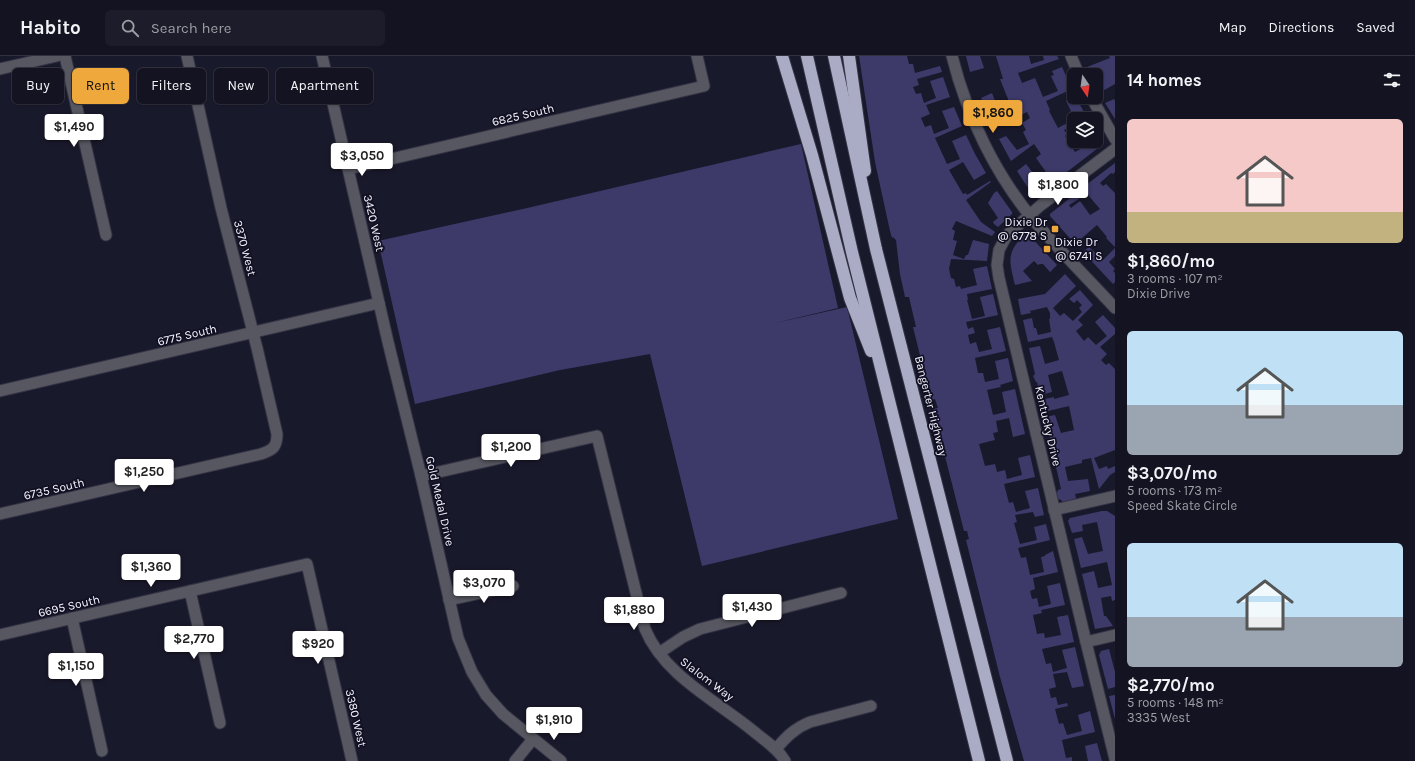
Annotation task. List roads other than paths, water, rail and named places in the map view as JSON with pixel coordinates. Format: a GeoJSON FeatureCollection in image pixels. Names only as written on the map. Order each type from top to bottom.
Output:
{"type":"FeatureCollection","features":[{"type":"Feature","properties":{"kind":"highway"},"geometry":{"type":"LineString","coordinates":[[782,56],[812,155],[850,298],[863,334],[882,372]]}},
{"type":"Feature","properties":{"kind":"highway"},"geometry":{"type":"LineString","coordinates":[[807,56],[852,252],[979,761]]}},
{"type":"Feature","properties":{"kind":"highway","name":"Bangerter Highway"},"geometry":{"type":"LineString","coordinates":[[834,56],[868,216],[1007,761]]}},
{"type":"Feature","properties":{"kind":"highway"},"geometry":{"type":"LineString","coordinates":[[849,56],[865,163],[868,216]]}},
{"type":"Feature","properties":{"kind":"street"},"geometry":{"type":"LineString","coordinates":[[0,69],[57,56]]}},
{"type":"Feature","properties":{"kind":"street"},"geometry":{"type":"LineString","coordinates":[[65,56],[106,235]]}},
{"type":"Feature","properties":{"kind":"street","name":"3370 West"},"geometry":{"type":"LineString","coordinates":[[186,56],[221,208],[236,261],[277,434],[276,446]]}},
{"type":"Feature","properties":{"kind":"street","name":"3420 West"},"geometry":{"type":"LineString","coordinates":[[322,56],[380,303]]}},
{"type":"Feature","properties":{"kind":"street","name":"6825 South"},"geometry":{"type":"LineString","coordinates":[[348,169],[704,86],[697,56]]}},
{"type":"Feature","properties":{"kind":"street"},"geometry":{"type":"LineString","coordinates":[[952,56],[966,100],[985,144],[1001,173],[1030,214],[1115,308]]}},
{"type":"Feature","properties":{"kind":"street"},"geometry":{"type":"LineString","coordinates":[[1071,56],[1076,68]]}},
{"type":"Feature","properties":{"kind":"street"},"geometry":{"type":"LineString","coordinates":[[1095,104],[1115,139]]}},
{"type":"Feature","properties":{"kind":"street","name":"Kentucky Drive"},"geometry":{"type":"LineString","coordinates":[[1115,149],[1030,214],[1007,235],[999,250],[997,265],[1054,510],[1115,759]]}},
{"type":"Feature","properties":{"kind":"street","name":"6775 South"},"geometry":{"type":"LineString","coordinates":[[0,391],[380,303]]}},
{"type":"Feature","properties":{"kind":"street","name":"Gold Medal Drive"},"geometry":{"type":"LineString","coordinates":[[380,303],[458,638],[472,672],[486,695],[503,714],[561,761]]}},
{"type":"Feature","properties":{"kind":"street","name":"Slalom Way"},"geometry":{"type":"LineString","coordinates":[[421,476],[597,436],[646,629],[651,642],[668,665],[678,675],[746,724],[776,749],[785,761]]}},
{"type":"Feature","properties":{"kind":"street","name":"6735 South"},"geometry":{"type":"LineString","coordinates":[[0,514],[261,454],[276,446]]}},
{"type":"Feature","properties":{"kind":"street"},"geometry":{"type":"LineString","coordinates":[[1054,510],[1115,496]]}},
{"type":"Feature","properties":{"kind":"street","name":"6695 South"},"geometry":{"type":"LineString","coordinates":[[0,635],[307,564]]}},
{"type":"Feature","properties":{"kind":"street","name":"3380 West"},"geometry":{"type":"LineString","coordinates":[[307,564],[352,761]]}},
{"type":"Feature","properties":{"kind":"street"},"geometry":{"type":"LineString","coordinates":[[450,600],[513,586]]}},
{"type":"Feature","properties":{"kind":"street"},"geometry":{"type":"LineString","coordinates":[[190,591],[220,723]]}},
{"type":"Feature","properties":{"kind":"street"},"geometry":{"type":"LineString","coordinates":[[659,653],[683,637],[700,630],[841,593]]}},
{"type":"Feature","properties":{"kind":"street"},"geometry":{"type":"LineString","coordinates":[[72,618],[102,751]]}},
{"type":"Feature","properties":{"kind":"street"},"geometry":{"type":"LineString","coordinates":[[1086,642],[1115,636]]}},
{"type":"Feature","properties":{"kind":"street"},"geometry":{"type":"LineString","coordinates":[[776,749],[790,733],[800,726],[871,706]]}},
{"type":"Feature","properties":{"kind":"street"},"geometry":{"type":"LineString","coordinates":[[515,761],[533,739]]}},
{"type":"Feature","properties":{"kind":"place","name":"Dixie Dr @ 6778 S"},"geometry":{"type":"Point","coordinates":[1055,229]}},
{"type":"Feature","properties":{"kind":"place","name":"Dixie Dr @ 6741 S"},"geometry":{"type":"Point","coordinates":[1047,249]}}]}
